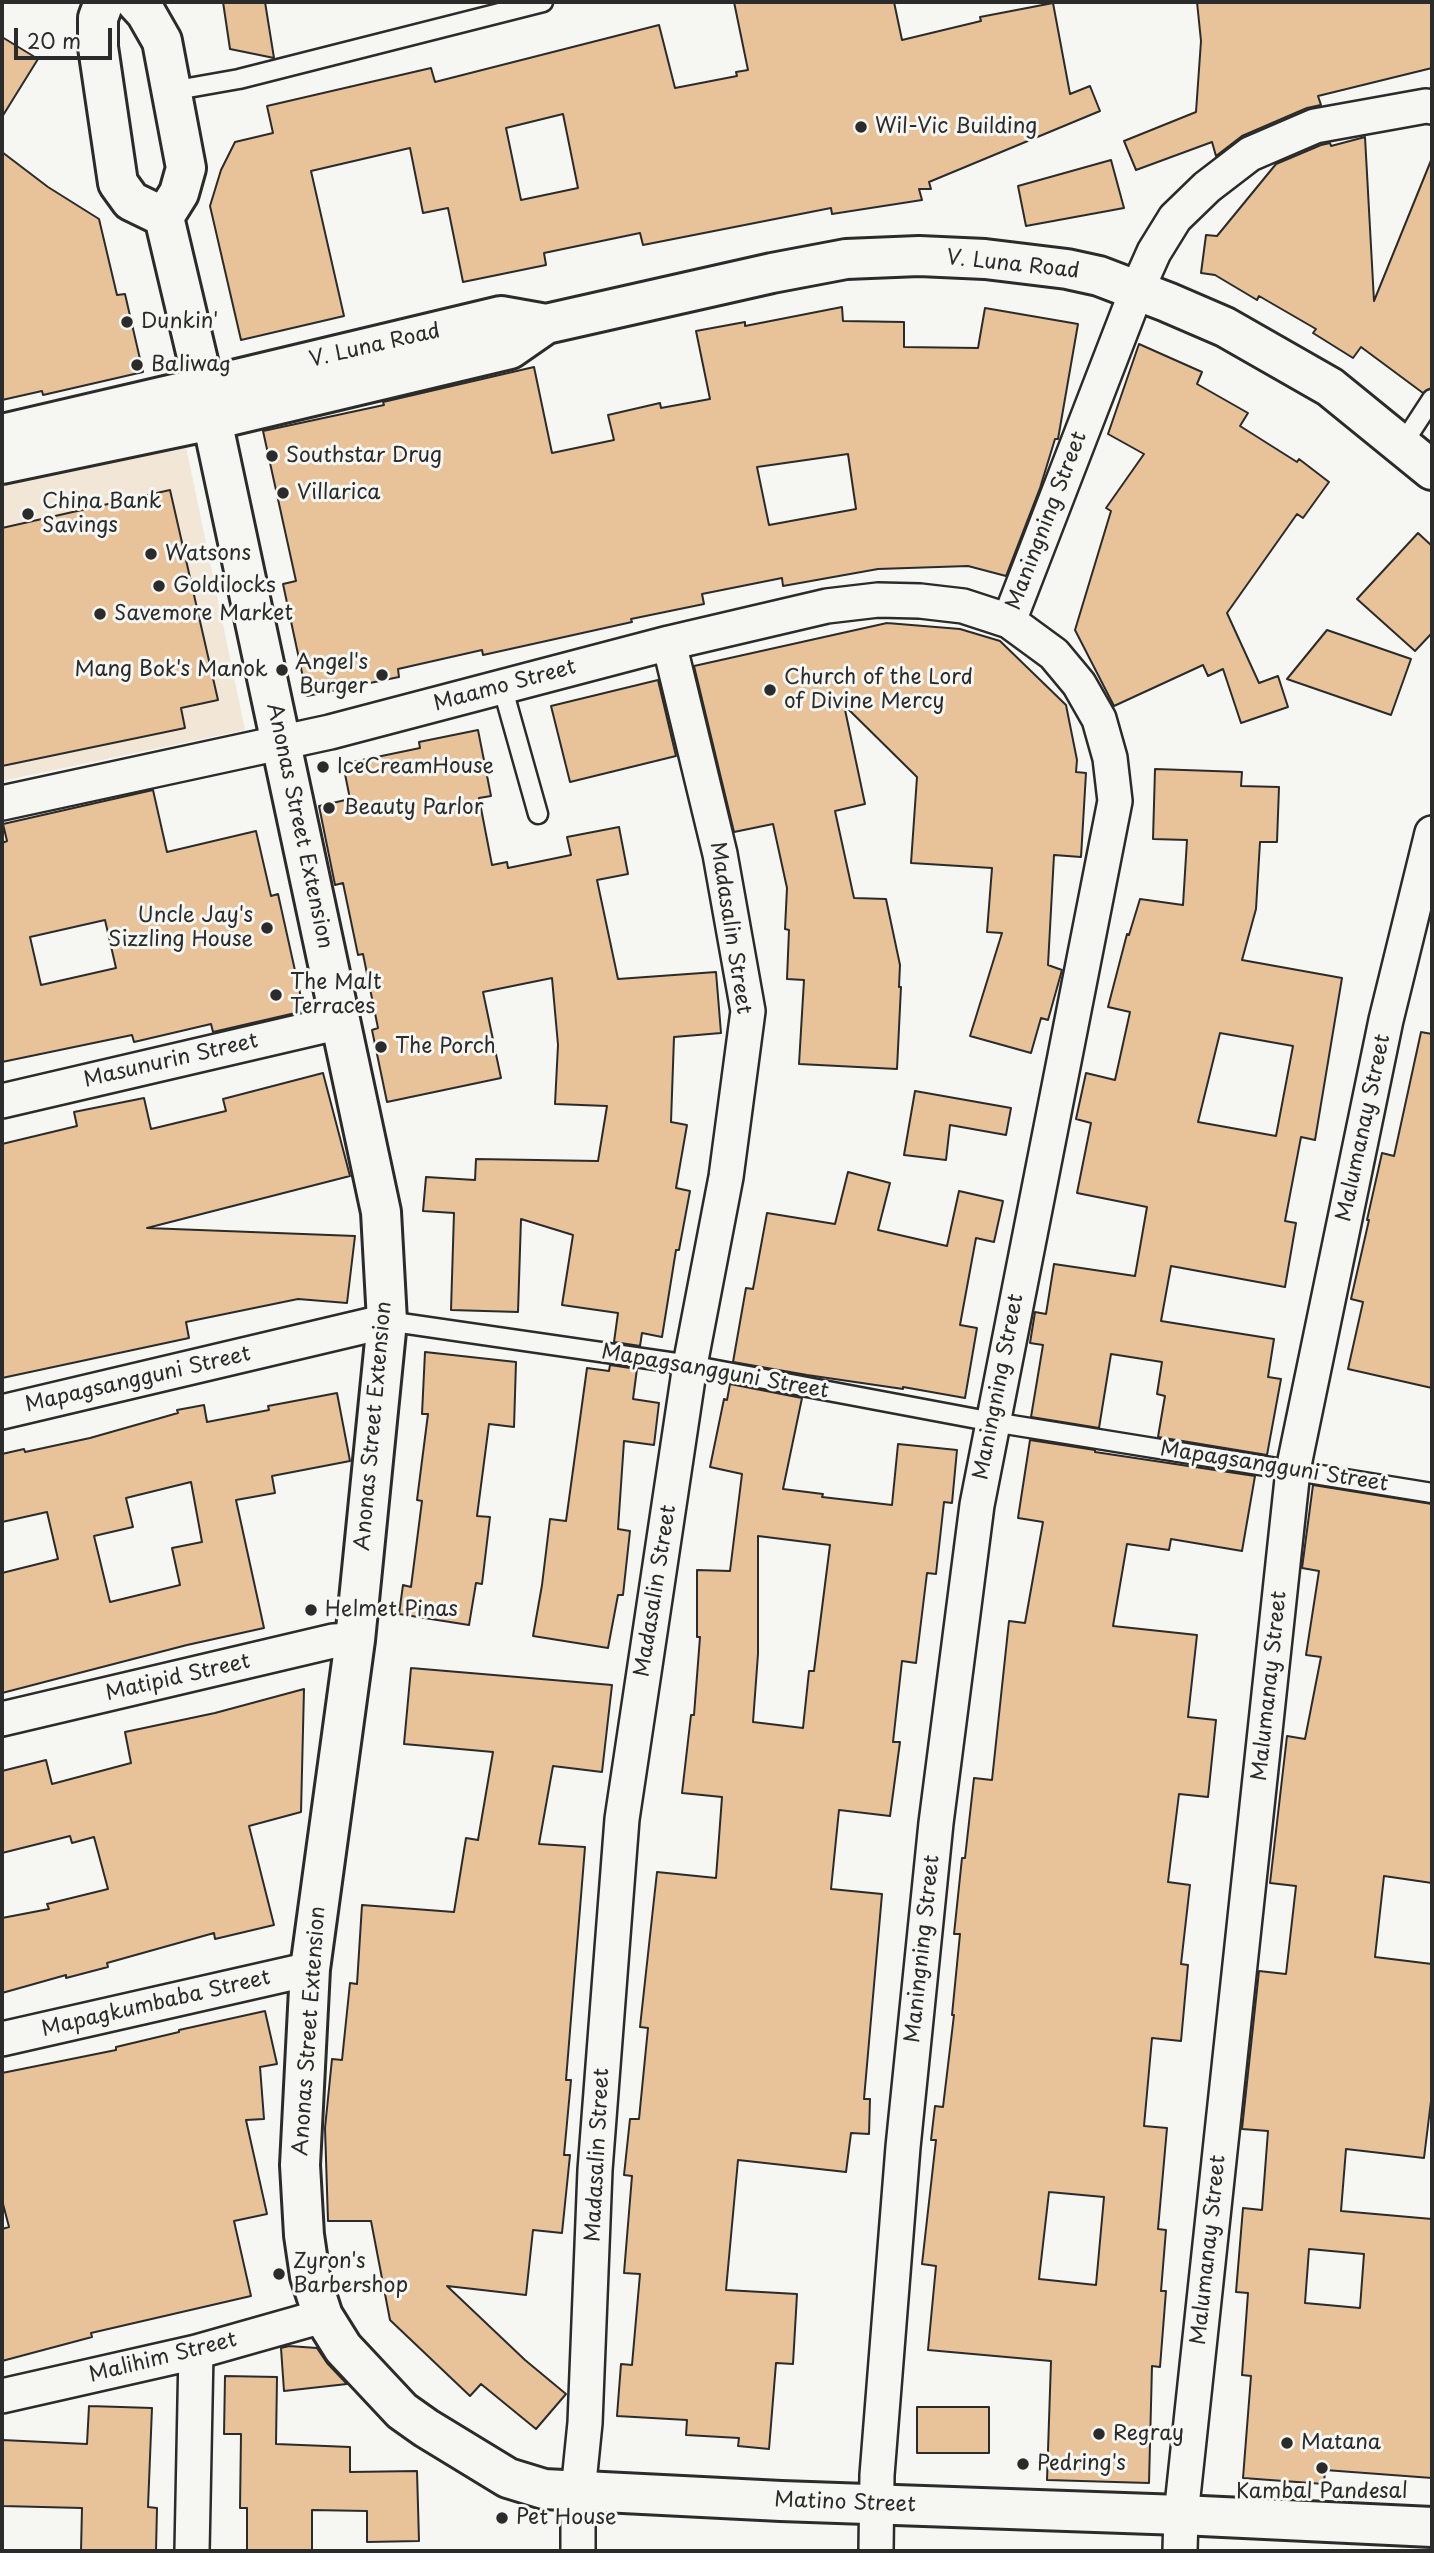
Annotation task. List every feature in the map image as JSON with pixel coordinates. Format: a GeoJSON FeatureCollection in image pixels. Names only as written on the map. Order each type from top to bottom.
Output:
{"type":"FeatureCollection","features":[{"type":"Feature","properties":{"kind":"street"},"geometry":{"type":"LineString","coordinates":[[104,2],[98,18],[98,47],[118,183],[131,201],[164,217],[179,193],[186,168],[162,41],[146,13],[136,2]]}},
{"type":"Feature","properties":{"kind":"street","name":"Maningning Street"},"geometry":{"type":"LineString","coordinates":[[876,2551],[876,2505],[903,2147],[936,1823],[977,1504],[1115,801],[1110,758],[1098,719],[1079,684],[1054,654],[1009,621],[1138,290],[1154,252],[1175,218],[1207,187],[1250,155],[1315,126],[1432,107]]}},
{"type":"Feature","properties":{"kind":"street","name":"Anonas Street Extension"},"geometry":{"type":"LineString","coordinates":[[164,217],[208,404],[382,1212],[387,1321],[355,1640],[310,1969],[300,2165],[308,2262],[323,2316]]}},
{"type":"Feature","properties":{"kind":"street","name":"V. Luna Road"},"geometry":{"type":"LineString","coordinates":[[208,404],[510,349],[546,324],[846,259],[919,256],[985,259],[1088,274],[1138,290],[1225,327],[1330,387],[1432,470]]}},
{"type":"Feature","properties":{"kind":"street"},"geometry":{"type":"LineString","coordinates":[[2,434],[208,404]]}},
{"type":"Feature","properties":{"kind":"street"},"geometry":{"type":"LineString","coordinates":[[2,464],[208,404]]}},
{"type":"Feature","properties":{"kind":"street","name":"Maamo Street"},"geometry":{"type":"LineString","coordinates":[[2,803],[330,732],[669,643],[827,607],[878,600],[920,601],[963,606],[1009,621]]}},
{"type":"Feature","properties":{"kind":"street","name":"Madasalin Street"},"geometry":{"type":"LineString","coordinates":[[578,2551],[578,2492],[585,2423],[596,2170],[622,1819],[690,1365],[726,1177],[748,1011],[720,854],[669,643]]}},
{"type":"Feature","properties":{"kind":"street","name":"Malumanay Street"},"geometry":{"type":"LineString","coordinates":[[1180,2533],[1293,1470],[1386,1020],[1432,833]]}},
{"type":"Feature","properties":{"kind":"street","name":"Masunurin Street"},"geometry":{"type":"LineString","coordinates":[[2,1101],[341,1022]]}},
{"type":"Feature","properties":{"kind":"street","name":"Mapagsangguni Street"},"geometry":{"type":"LineString","coordinates":[[2,1412],[387,1321]]}},
{"type":"Feature","properties":{"kind":"street","name":"Matipid Street"},"geometry":{"type":"LineString","coordinates":[[2,1719],[333,1641],[355,1640]]}},
{"type":"Feature","properties":{"kind":"street","name":"Mapagkumbaba Street"},"geometry":{"type":"LineString","coordinates":[[2,2039],[310,1969]]}},
{"type":"Feature","properties":{"kind":"street","name":"Matino Street"},"geometry":{"type":"LineString","coordinates":[[323,2316],[343,2348],[402,2411],[508,2478],[544,2489],[876,2505],[1180,2533],[1432,2527]]}},
{"type":"Feature","properties":{"kind":"street","name":"Malihim Street"},"geometry":{"type":"LineString","coordinates":[[2,2396],[197,2352],[323,2316]]}},
{"type":"Feature","properties":{"kind":"street"},"geometry":{"type":"LineString","coordinates":[[192,2551],[197,2352]]}},
{"type":"Feature","properties":{"kind":"lane"},"geometry":{"type":"LineString","coordinates":[[172,92],[239,79],[544,2]]}},
{"type":"Feature","properties":{"kind":"lane"},"geometry":{"type":"LineString","coordinates":[[1402,445],[1432,399]]}},
{"type":"Feature","properties":{"kind":"lane"},"geometry":{"type":"LineString","coordinates":[[502,687],[538,814]]}},
{"type":"Feature","properties":{"kind":"lane","name":"Mapagsangguni Street"},"geometry":{"type":"LineString","coordinates":[[387,1321],[690,1365],[992,1422],[1432,1493]]}},
{"type":"Feature","properties":{"kind":"shaded area","name":"Savemore Market"},"geometry":{"type":"Polygon","coordinates":[[[185,442],[245,730],[2,781],[2,483],[185,442]]]}},
{"type":"Feature","properties":{"kind":"building"},"geometry":{"type":"Polygon","coordinates":[[[223,2],[265,2],[274,58],[230,49],[223,2]]]}},
{"type":"Feature","properties":{"kind":"building"},"geometry":{"type":"Polygon","coordinates":[[[734,2],[894,2],[902,40],[981,21],[980,17],[1053,3],[1070,94],[1090,86],[1100,111],[929,182],[931,189],[919,189],[922,200],[832,214],[831,208],[643,245],[640,233],[544,253],[546,265],[463,282],[448,208],[423,213],[410,148],[311,171],[344,316],[241,340],[210,206],[221,170],[235,142],[273,133],[267,106],[431,68],[435,82],[659,25],[675,88],[737,76],[736,72],[748,70],[734,2]],[[563,114],[506,128],[521,200],[578,188],[563,114]]]}},
{"type":"Feature","properties":{"kind":"building"},"geometry":{"type":"Polygon","coordinates":[[[1197,2],[1432,2],[1432,68],[1318,96],[1321,105],[1307,108],[1242,136],[1216,156],[1212,142],[1136,170],[1124,141],[1196,112],[1201,41],[1197,2]]]}},
{"type":"Feature","properties":{"kind":"building"},"geometry":{"type":"Polygon","coordinates":[[[2,37],[38,59],[2,117],[2,37]]]}},
{"type":"Feature","properties":{"kind":"building"},"geometry":{"type":"Polygon","coordinates":[[[1365,137],[1374,301],[1432,158],[1432,388],[1423,393],[1361,347],[1353,358],[1313,333],[1316,329],[1259,296],[1257,300],[1215,275],[1201,273],[1206,235],[1217,236],[1276,164],[1321,145],[1330,143],[1331,146],[1365,137]]]}},
{"type":"Feature","properties":{"kind":"building"},"geometry":{"type":"Polygon","coordinates":[[[2,152],[48,187],[99,219],[117,295],[125,294],[143,372],[43,395],[42,391],[2,400],[2,152]]]}},
{"type":"Feature","properties":{"kind":"building"},"geometry":{"type":"Polygon","coordinates":[[[1111,160],[1124,208],[1026,226],[1018,186],[1111,160]]]}},
{"type":"Feature","properties":{"kind":"building"},"geometry":{"type":"Polygon","coordinates":[[[842,307],[843,321],[904,322],[904,347],[978,348],[985,308],[1078,324],[1058,439],[1055,439],[1040,488],[1006,576],[968,566],[878,569],[783,586],[782,578],[702,594],[704,604],[631,619],[632,622],[483,655],[482,650],[398,669],[399,677],[307,696],[283,584],[296,581],[263,431],[384,405],[383,402],[534,367],[552,453],[614,440],[608,415],[660,403],[661,408],[710,399],[696,331],[745,322],[745,326],[842,307]],[[848,454],[757,467],[769,525],[856,509],[848,454]]]}},
{"type":"Feature","properties":{"kind":"building"},"geometry":{"type":"Polygon","coordinates":[[[1139,344],[1202,372],[1197,384],[1248,413],[1240,426],[1297,462],[1299,459],[1329,482],[1303,518],[1297,514],[1227,613],[1259,683],[1278,676],[1288,707],[1241,723],[1223,669],[1208,676],[1203,665],[1114,706],[1075,630],[1111,511],[1106,508],[1144,454],[1108,434],[1139,344]]]}},
{"type":"Feature","properties":{"kind":"building","name":"Savemore Market"},"geometry":{"type":"Polygon","coordinates":[[[170,490],[218,700],[181,708],[185,728],[2,766],[2,528],[170,490]]]}},
{"type":"Feature","properties":{"kind":"building"},"geometry":{"type":"Polygon","coordinates":[[[1418,533],[1432,546],[1432,633],[1415,651],[1357,599],[1418,533]]]}},
{"type":"Feature","properties":{"kind":"building"},"geometry":{"type":"Polygon","coordinates":[[[887,623],[960,629],[1000,641],[1066,705],[1077,760],[1076,772],[1086,773],[1081,857],[1054,855],[1048,965],[1062,970],[1048,1020],[1041,1018],[1031,1053],[970,1036],[1002,933],[987,932],[992,868],[911,863],[917,777],[844,705],[865,804],[835,811],[854,898],[886,899],[900,965],[897,1069],[799,1064],[804,980],[787,979],[787,888],[773,824],[734,832],[694,666],[887,623]]]}},
{"type":"Feature","properties":{"kind":"building"},"geometry":{"type":"Polygon","coordinates":[[[1327,630],[1411,659],[1391,715],[1287,679],[1327,630]]]}},
{"type":"Feature","properties":{"kind":"building"},"geometry":{"type":"Polygon","coordinates":[[[658,680],[676,756],[570,782],[551,706],[658,680]]]}},
{"type":"Feature","properties":{"kind":"building"},"geometry":{"type":"Polygon","coordinates":[[[478,730],[491,796],[479,798],[492,865],[507,862],[508,868],[571,855],[567,837],[619,827],[628,874],[597,880],[618,979],[716,972],[721,1033],[674,1037],[671,1122],[687,1125],[676,1188],[690,1191],[679,1250],[676,1250],[662,1337],[642,1333],[640,1346],[614,1342],[618,1313],[562,1305],[573,1235],[521,1219],[518,1312],[451,1310],[454,1213],[423,1211],[426,1177],[475,1180],[476,1159],[598,1161],[607,1106],[555,1104],[558,1045],[552,978],[483,992],[501,1078],[387,1102],[372,1030],[378,1028],[363,954],[358,955],[343,883],[335,885],[319,806],[350,799],[343,764],[420,748],[419,742],[478,730]]]}},
{"type":"Feature","properties":{"kind":"building"},"geometry":{"type":"Polygon","coordinates":[[[1155,769],[1242,772],[1241,786],[1279,787],[1277,842],[1260,842],[1256,909],[1242,960],[1342,978],[1315,1140],[1301,1137],[1285,1221],[1296,1223],[1285,1287],[1171,1266],[1161,1321],[1274,1339],[1268,1377],[1281,1379],[1267,1455],[1158,1437],[1165,1396],[1157,1394],[1162,1362],[1111,1354],[1099,1428],[1031,1417],[1043,1345],[1030,1343],[1035,1312],[1046,1314],[1054,1264],[1135,1276],[1147,1207],[1077,1193],[1091,1123],[1076,1119],[1086,1073],[1115,1080],[1130,1012],[1108,1007],[1127,934],[1129,935],[1140,899],[1183,905],[1187,840],[1153,839],[1155,769]],[[1220,1033],[1198,1122],[1276,1136],[1293,1046],[1220,1033]]]}},
{"type":"Feature","properties":{"kind":"building"},"geometry":{"type":"Polygon","coordinates":[[[153,790],[167,852],[256,831],[271,896],[278,894],[304,1011],[213,1032],[211,1024],[134,1042],[132,1035],[2,1062],[2,843],[7,841],[3,824],[153,790]],[[105,920],[30,937],[41,985],[116,968],[105,920]]]}},
{"type":"Feature","properties":{"kind":"building"},"geometry":{"type":"Polygon","coordinates":[[[1421,1032],[1432,1034],[1432,1388],[1348,1369],[1363,1302],[1351,1299],[1367,1220],[1382,1153],[1394,1156],[1421,1032]]]}},
{"type":"Feature","properties":{"kind":"building"},"geometry":{"type":"Polygon","coordinates":[[[323,1073],[350,1176],[147,1228],[355,1236],[347,1303],[298,1299],[186,1322],[189,1338],[2,1378],[2,1144],[77,1126],[74,1112],[144,1098],[151,1129],[226,1111],[223,1099],[323,1073]]]}},
{"type":"Feature","properties":{"kind":"building"},"geometry":{"type":"Polygon","coordinates":[[[915,1091],[1011,1108],[1006,1135],[950,1125],[946,1160],[904,1155],[915,1091]]]}},
{"type":"Feature","properties":{"kind":"building"},"geometry":{"type":"Polygon","coordinates":[[[848,1172],[890,1183],[878,1230],[947,1246],[959,1191],[1003,1201],[994,1242],[976,1238],[960,1325],[977,1328],[965,1398],[733,1362],[746,1288],[753,1289],[767,1213],[835,1224],[848,1172]]]}},
{"type":"Feature","properties":{"kind":"building"},"geometry":{"type":"Polygon","coordinates":[[[425,1352],[516,1362],[514,1427],[489,1424],[477,1516],[490,1517],[482,1584],[476,1583],[469,1625],[399,1614],[403,1585],[411,1587],[422,1501],[417,1500],[428,1414],[422,1414],[425,1352]]]}},
{"type":"Feature","properties":{"kind":"building"},"geometry":{"type":"Polygon","coordinates":[[[610,1365],[637,1369],[633,1399],[659,1403],[654,1445],[624,1441],[618,1529],[630,1531],[623,1595],[618,1595],[608,1648],[533,1636],[550,1519],[566,1521],[587,1368],[609,1371],[610,1365]]]}},
{"type":"Feature","properties":{"kind":"building"},"geometry":{"type":"Polygon","coordinates":[[[730,1384],[802,1398],[783,1489],[823,1494],[822,1497],[892,1505],[898,1444],[957,1450],[952,1503],[944,1502],[936,1574],[927,1573],[916,1663],[902,1661],[893,1742],[900,1742],[890,1816],[839,1810],[831,1889],[882,1894],[864,2099],[870,2099],[869,2134],[851,2133],[846,2172],[738,2160],[726,2290],[797,2294],[793,2364],[776,2363],[769,2449],[738,2446],[739,2438],[686,2435],[687,2420],[617,2416],[621,2364],[632,2365],[640,2274],[624,2273],[632,2176],[624,2175],[630,2119],[639,2119],[648,2028],[640,2027],[657,1872],[716,1878],[722,1797],[682,1793],[691,1715],[694,1715],[700,1637],[697,1637],[697,1570],[730,1571],[742,1474],[710,1467],[724,1399],[727,1400],[730,1384]],[[758,1536],[758,1654],[753,1722],[803,1728],[809,1671],[814,1671],[830,1545],[758,1536]]]}},
{"type":"Feature","properties":{"kind":"building"},"geometry":{"type":"Polygon","coordinates":[[[337,1393],[350,1461],[272,1476],[275,1493],[236,1500],[264,1628],[2,1693],[2,1573],[58,1559],[47,1512],[2,1522],[2,1454],[24,1449],[25,1452],[90,1438],[178,1413],[177,1410],[204,1405],[207,1422],[269,1410],[268,1406],[337,1393]],[[191,1482],[126,1498],[133,1527],[94,1536],[110,1602],[180,1585],[172,1548],[202,1542],[191,1482]]]}},
{"type":"Feature","properties":{"kind":"building"},"geometry":{"type":"Polygon","coordinates":[[[1030,1440],[1255,1476],[1242,1551],[1171,1539],[1169,1550],[1127,1544],[1113,1626],[1197,1635],[1188,1717],[1216,1720],[1208,1797],[1179,1794],[1168,1882],[1190,1885],[1181,1964],[1188,1965],[1181,2041],[1152,2038],[1144,2126],[1167,2128],[1158,2229],[1166,2230],[1161,2291],[1166,2291],[1160,2367],[1152,2366],[1149,2483],[1047,2480],[1051,2361],[928,2350],[936,2266],[922,2264],[936,2140],[931,2140],[935,2106],[943,2107],[954,2015],[960,1934],[954,1934],[962,1858],[965,1858],[974,1778],[992,1780],[1009,1621],[1025,1623],[1043,1522],[1018,1518],[1030,1440]],[[1049,2192],[1039,2279],[1096,2285],[1104,2197],[1049,2192]]]}},
{"type":"Feature","properties":{"kind":"building"},"geometry":{"type":"Polygon","coordinates":[[[1313,1485],[1432,1504],[1432,1883],[1384,1876],[1375,1957],[1432,1964],[1432,2093],[1424,2158],[1346,2149],[1341,2211],[1432,2219],[1432,2478],[1325,2470],[1324,2484],[1243,2478],[1251,2376],[1242,2375],[1248,2293],[1236,2292],[1243,2208],[1262,2210],[1268,2131],[1242,2129],[1259,1971],[1286,1974],[1296,1886],[1270,1883],[1287,1736],[1305,1739],[1321,1657],[1306,1655],[1319,1571],[1302,1568],[1313,1485]],[[1309,2249],[1305,2303],[1360,2308],[1364,2254],[1309,2249]]]}},
{"type":"Feature","properties":{"kind":"building"},"geometry":{"type":"Polygon","coordinates":[[[411,1668],[612,1685],[602,1772],[553,1766],[539,1844],[585,1847],[566,2080],[571,2080],[564,2155],[570,2155],[562,2233],[533,2230],[526,2295],[447,2286],[525,2360],[566,2394],[536,2429],[481,2384],[470,2396],[390,2320],[371,2221],[328,2221],[325,2128],[332,2059],[342,2060],[350,1983],[357,1984],[362,1905],[454,1912],[466,1838],[478,1840],[493,1752],[404,1744],[411,1668]]]}},
{"type":"Feature","properties":{"kind":"building"},"geometry":{"type":"Polygon","coordinates":[[[304,1689],[301,1812],[249,1826],[274,1925],[215,1939],[214,1933],[107,1963],[108,1967],[66,1978],[66,1975],[2,1993],[2,1918],[49,1909],[47,1904],[108,1889],[94,1837],[72,1843],[70,1836],[2,1853],[2,1771],[46,1760],[52,1784],[131,1763],[125,1732],[215,1713],[304,1689]]]}},
{"type":"Feature","properties":{"kind":"building"},"geometry":{"type":"Polygon","coordinates":[[[265,2011],[277,2064],[260,2067],[264,2119],[246,2120],[267,2214],[234,2221],[251,2296],[91,2333],[92,2337],[2,2361],[2,2229],[9,2227],[2,2200],[2,2073],[116,2050],[116,2047],[179,2030],[265,2011]]]}},
{"type":"Feature","properties":{"kind":"building"},"geometry":{"type":"Polygon","coordinates":[[[281,2348],[317,2348],[347,2384],[284,2391],[281,2348]]]}},
{"type":"Feature","properties":{"kind":"building"},"geometry":{"type":"Polygon","coordinates":[[[225,2376],[277,2377],[276,2444],[350,2447],[350,2472],[417,2471],[419,2541],[367,2542],[367,2511],[312,2510],[312,2551],[247,2551],[247,2508],[240,2508],[241,2434],[224,2434],[225,2376]]]}},
{"type":"Feature","properties":{"kind":"building"},"geometry":{"type":"Polygon","coordinates":[[[89,2406],[152,2408],[148,2507],[157,2508],[156,2551],[81,2551],[82,2508],[2,2506],[2,2440],[87,2444],[89,2406]]]}},
{"type":"Feature","properties":{"kind":"building"},"geometry":{"type":"Polygon","coordinates":[[[917,2407],[989,2407],[989,2453],[917,2453],[917,2407]]]}},
{"type":"Feature","properties":{"kind":"place","name":"Wil-Vic Building"},"geometry":{"type":"Point","coordinates":[861,127]}},
{"type":"Feature","properties":{"kind":"place","name":"Dunkin'"},"geometry":{"type":"Point","coordinates":[127,322]}},
{"type":"Feature","properties":{"kind":"place","name":"Baliwag"},"geometry":{"type":"Point","coordinates":[137,365]}},
{"type":"Feature","properties":{"kind":"place","name":"Southstar Drug"},"geometry":{"type":"Point","coordinates":[272,456]}},
{"type":"Feature","properties":{"kind":"place","name":"Villarica"},"geometry":{"type":"Point","coordinates":[283,493]}},
{"type":"Feature","properties":{"kind":"place","name":"China Bank Savings"},"geometry":{"type":"Point","coordinates":[28,514]}},
{"type":"Feature","properties":{"kind":"place","name":"Watsons"},"geometry":{"type":"Point","coordinates":[151,554]}},
{"type":"Feature","properties":{"kind":"place","name":"Goldilocks"},"geometry":{"type":"Point","coordinates":[159,586]}},
{"type":"Feature","properties":{"kind":"place","name":"Savemore Market"},"geometry":{"type":"Point","coordinates":[100,614]}},
{"type":"Feature","properties":{"kind":"place","name":"Mang Bok's Manok"},"geometry":{"type":"Point","coordinates":[282,670]}},
{"type":"Feature","properties":{"kind":"place","name":"Angel's Burger"},"geometry":{"type":"Point","coordinates":[382,675]}},
{"type":"Feature","properties":{"kind":"place","name":"Church of the Lord of Divine Mercy"},"geometry":{"type":"Point","coordinates":[770,690]}},
{"type":"Feature","properties":{"kind":"place","name":"IceCreamHouse"},"geometry":{"type":"Point","coordinates":[323,767]}},
{"type":"Feature","properties":{"kind":"place","name":"Beauty Parlor"},"geometry":{"type":"Point","coordinates":[329,808]}},
{"type":"Feature","properties":{"kind":"place","name":"Uncle Jay's Sizzling House"},"geometry":{"type":"Point","coordinates":[267,928]}},
{"type":"Feature","properties":{"kind":"place","name":"The Malt Terraces"},"geometry":{"type":"Point","coordinates":[276,995]}},
{"type":"Feature","properties":{"kind":"place","name":"The Porch"},"geometry":{"type":"Point","coordinates":[381,1047]}},
{"type":"Feature","properties":{"kind":"place","name":"Helmet Pinas"},"geometry":{"type":"Point","coordinates":[311,1610]}},
{"type":"Feature","properties":{"kind":"place","name":"Zyron's Barbershop"},"geometry":{"type":"Point","coordinates":[279,2274]}},
{"type":"Feature","properties":{"kind":"place","name":"Regray"},"geometry":{"type":"Point","coordinates":[1099,2434]}},
{"type":"Feature","properties":{"kind":"place","name":"Matana"},"geometry":{"type":"Point","coordinates":[1287,2443]}},
{"type":"Feature","properties":{"kind":"place","name":"Pedring's"},"geometry":{"type":"Point","coordinates":[1023,2464]}},
{"type":"Feature","properties":{"kind":"place","name":"Kambal Pandesal"},"geometry":{"type":"Point","coordinates":[1322,2468]}},
{"type":"Feature","properties":{"kind":"place","name":"Pet House"},"geometry":{"type":"Point","coordinates":[502,2518]}}]}
